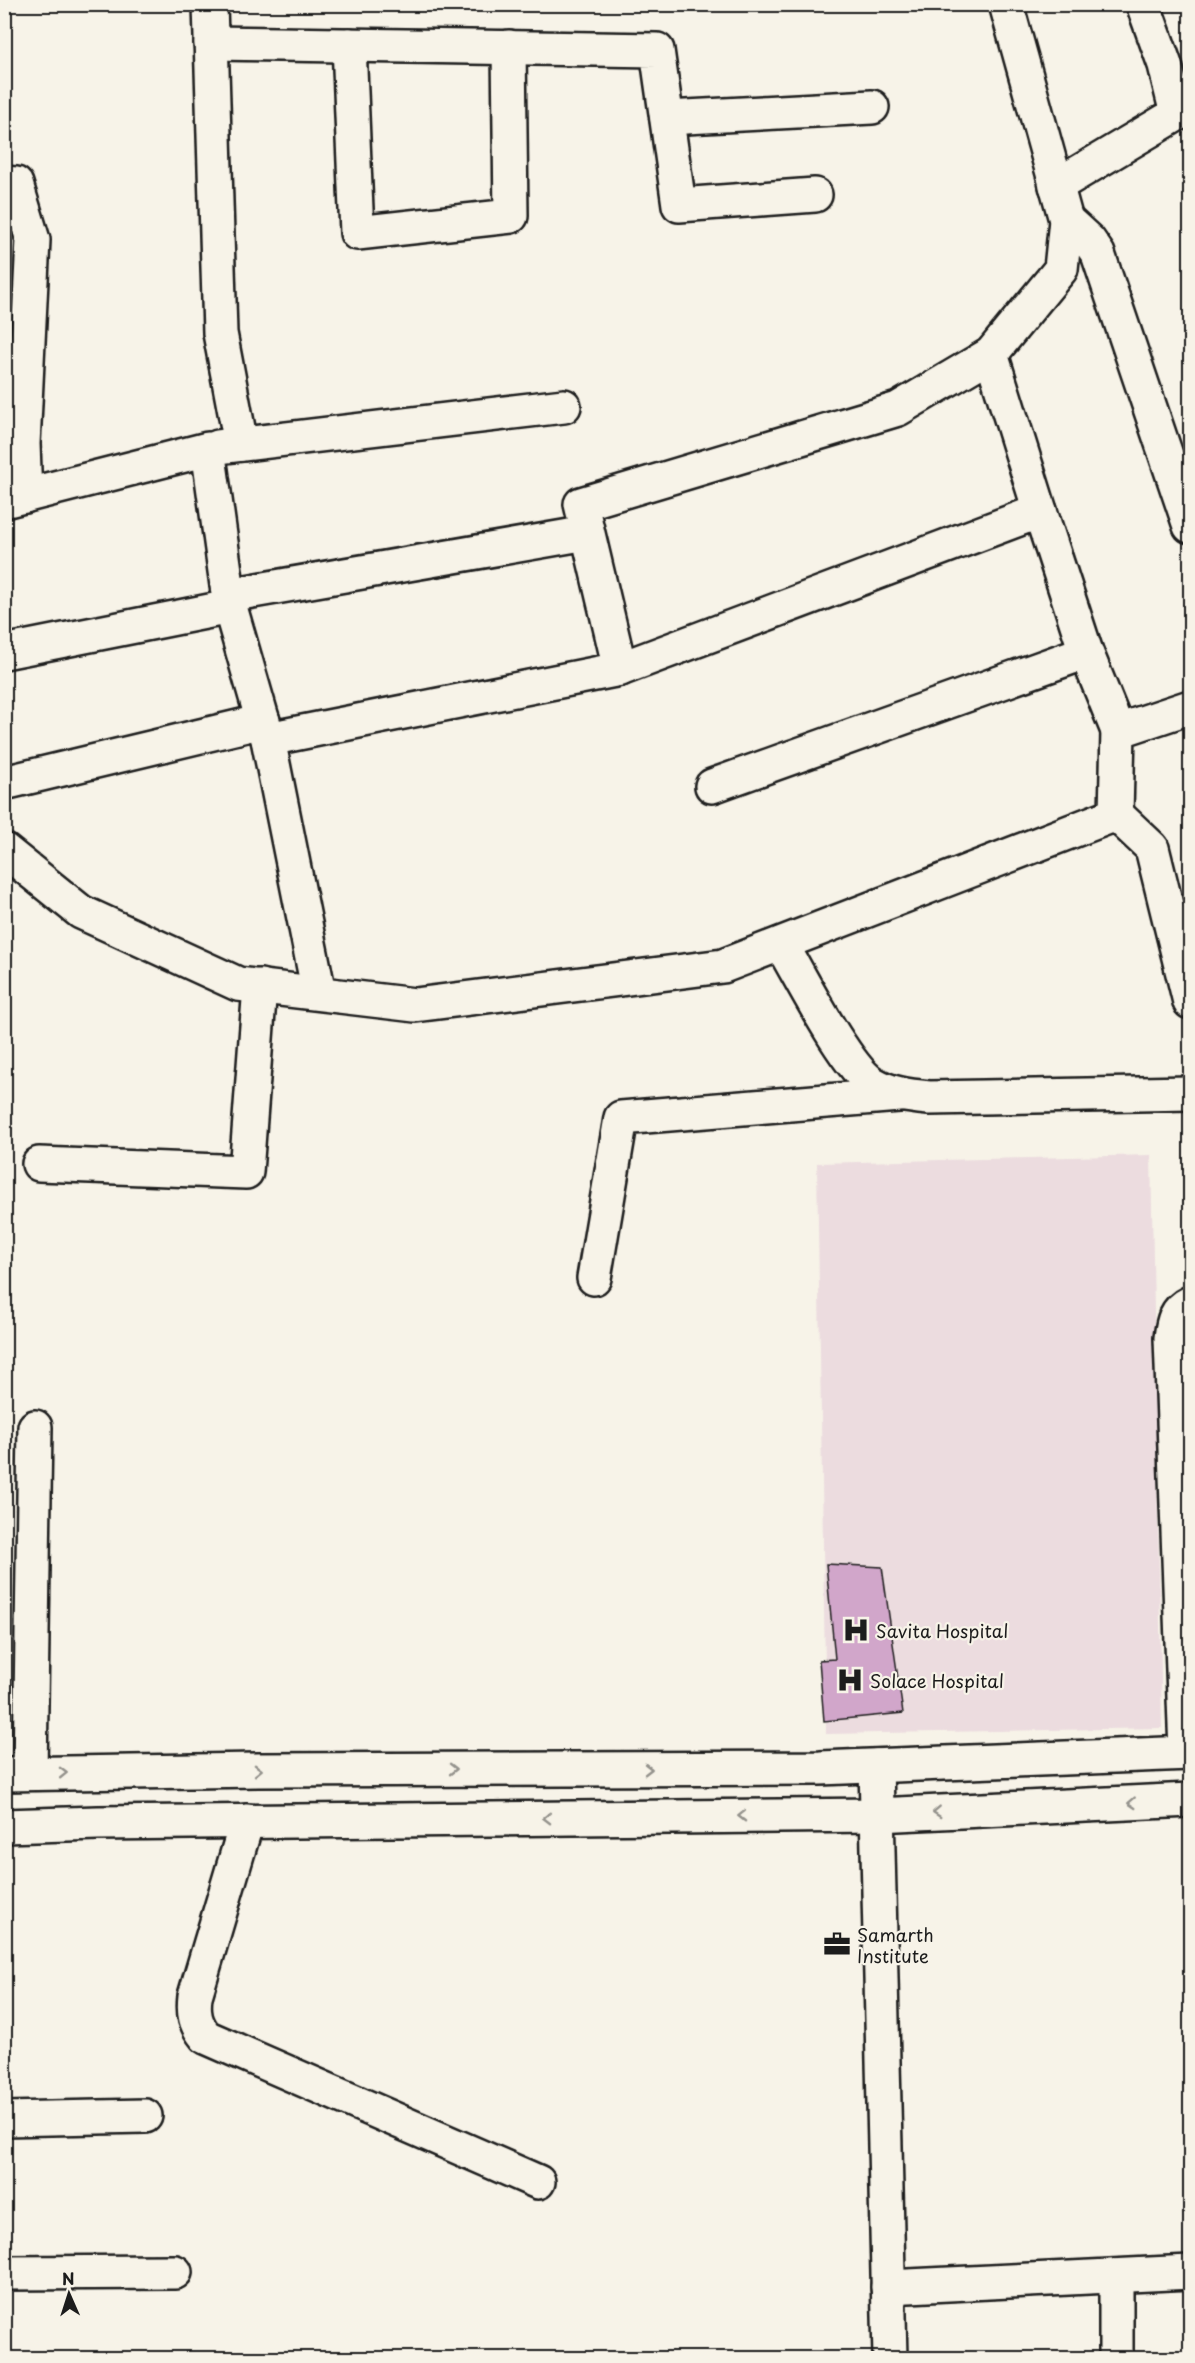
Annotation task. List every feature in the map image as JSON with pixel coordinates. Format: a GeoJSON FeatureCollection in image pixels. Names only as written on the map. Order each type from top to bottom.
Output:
{"type":"FeatureCollection","features":[{"type":"Feature","properties":{"kind":"street"},"geometry":{"type":"LineString","coordinates":[[210,4],[220,333],[241,444]]}},
{"type":"Feature","properties":{"kind":"street"},"geometry":{"type":"LineString","coordinates":[[620,669],[581,504],[897,410],[991,354],[1061,269],[1066,220],[1006,4]]}},
{"type":"Feature","properties":{"kind":"street"},"geometry":{"type":"LineString","coordinates":[[1056,186],[1178,114],[1165,65],[1143,4]]}},
{"type":"Feature","properties":{"kind":"street"},"geometry":{"type":"LineString","coordinates":[[211,43],[657,50],[679,205],[815,195]]}},
{"type":"Feature","properties":{"kind":"street"},"geometry":{"type":"LineString","coordinates":[[349,45],[357,233],[512,216],[509,47]]}},
{"type":"Feature","properties":{"kind":"street"},"geometry":{"type":"LineString","coordinates":[[667,118],[872,107]]}},
{"type":"Feature","properties":{"kind":"street"},"geometry":{"type":"LineString","coordinates":[[4,183],[16,184],[33,240],[23,444],[15,498],[208,449],[564,406]]}},
{"type":"Feature","properties":{"kind":"street"},"geometry":{"type":"LineString","coordinates":[[1066,220],[1089,241],[1098,254],[1191,526]]}},
{"type":"Feature","properties":{"kind":"street"},"geometry":{"type":"LineString","coordinates":[[991,354],[1086,652],[1118,731],[1116,814],[1152,848],[1191,1002]]}},
{"type":"Feature","properties":{"kind":"street"},"geometry":{"type":"LineString","coordinates":[[208,449],[230,601],[265,730],[319,993]]}},
{"type":"Feature","properties":{"kind":"street"},"geometry":{"type":"LineString","coordinates":[[4,783],[265,730],[620,669],[1040,511]]}},
{"type":"Feature","properties":{"kind":"street"},"geometry":{"type":"LineString","coordinates":[[4,652],[230,601],[588,533]]}},
{"type":"Feature","properties":{"kind":"street"},"geometry":{"type":"LineString","coordinates":[[712,786],[1086,652]]}},
{"type":"Feature","properties":{"kind":"street"},"geometry":{"type":"LineString","coordinates":[[1118,731],[1191,706]]}},
{"type":"Feature","properties":{"kind":"street"},"geometry":{"type":"LineString","coordinates":[[4,850],[81,912],[238,984],[415,1005],[723,966],[1116,814]]}},
{"type":"Feature","properties":{"kind":"street"},"geometry":{"type":"LineString","coordinates":[[4,880],[42,882]]}},
{"type":"Feature","properties":{"kind":"street"},"geometry":{"type":"LineString","coordinates":[[781,944],[850,1060],[871,1082],[899,1095]]}},
{"type":"Feature","properties":{"kind":"street"},"geometry":{"type":"LineString","coordinates":[[39,1164],[246,1172],[260,986]]}},
{"type":"Feature","properties":{"kind":"street"},"geometry":{"type":"LineString","coordinates":[[594,1278],[621,1118],[899,1095],[929,1098],[1191,1094]]}},
{"type":"Feature","properties":{"kind":"street"},"geometry":{"type":"LineString","coordinates":[[35,1427],[17,1774],[876,1766],[1188,1753],[1171,1338],[1173,1318],[1182,1306],[1191,1303]]}},
{"type":"Feature","properties":{"kind":"street"},"geometry":{"type":"LineString","coordinates":[[876,1766],[890,2358]]}},
{"type":"Feature","properties":{"kind":"street"},"geometry":{"type":"LineString","coordinates":[[4,1826],[247,1821],[878,1815],[1191,1800]]}},
{"type":"Feature","properties":{"kind":"street"},"geometry":{"type":"LineString","coordinates":[[247,1821],[195,1996],[194,2011],[197,2026],[206,2037],[538,2182]]}},
{"type":"Feature","properties":{"kind":"street"},"geometry":{"type":"LineString","coordinates":[[4,2119],[145,2116]]}},
{"type":"Feature","properties":{"kind":"street"},"geometry":{"type":"LineString","coordinates":[[4,2273],[175,2272]]}},
{"type":"Feature","properties":{"kind":"street"},"geometry":{"type":"LineString","coordinates":[[888,2287],[1191,2272]]}},
{"type":"Feature","properties":{"kind":"street"},"geometry":{"type":"LineString","coordinates":[[1116,2276],[1116,2358]]}},
{"type":"Feature","properties":{"kind":"shaded area"},"geometry":{"type":"Polygon","coordinates":[[[1151,1155],[1162,1728],[826,1734],[817,1163],[1151,1155]]]}},
{"type":"Feature","properties":{"kind":"building"},"geometry":{"type":"Polygon","coordinates":[[[826,1564],[882,1567],[903,1713],[824,1721],[819,1660],[835,1659],[826,1564]]]}},
{"type":"Feature","properties":{"kind":"place","name":"Savita Hospital"},"geometry":{"type":"Point","coordinates":[856,1630]}},
{"type":"Feature","properties":{"kind":"place","name":"Solace Hospital"},"geometry":{"type":"Point","coordinates":[850,1680]}},
{"type":"Feature","properties":{"kind":"place","name":"Samarth Institute"},"geometry":{"type":"Point","coordinates":[837,1944]}}]}
